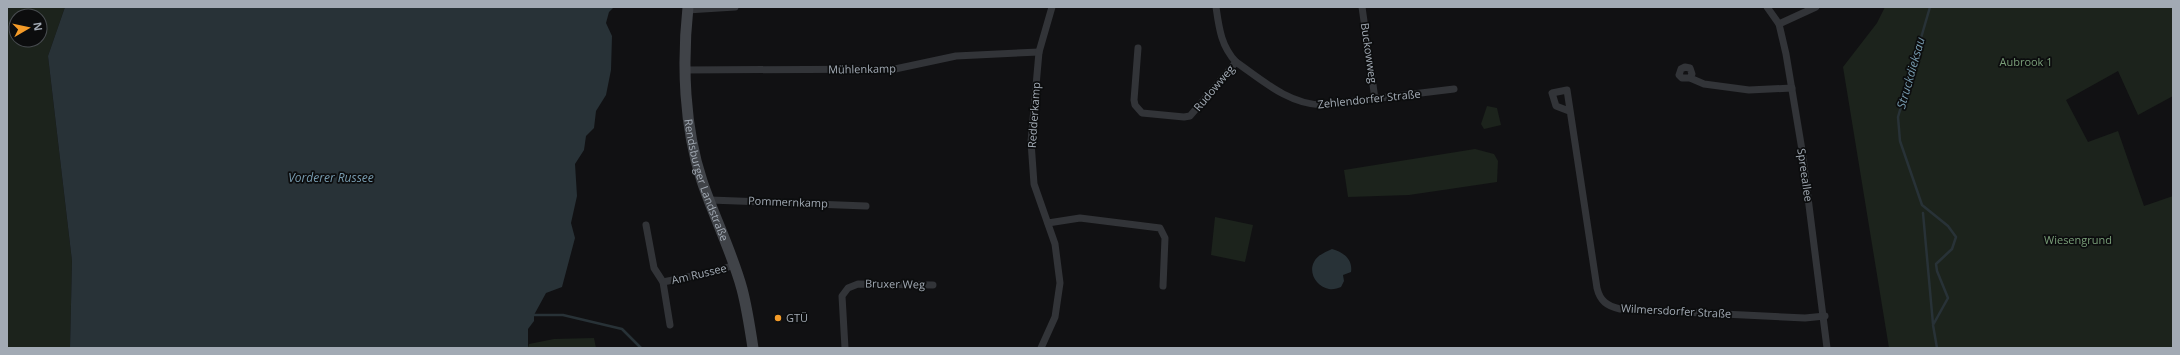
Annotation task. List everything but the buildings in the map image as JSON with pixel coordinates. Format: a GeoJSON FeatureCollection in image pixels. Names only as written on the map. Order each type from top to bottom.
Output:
{"type":"FeatureCollection","features":[{"type":"Feature","properties":{"kind":"street"},"geometry":{"type":"LineString","coordinates":[[687,9],[735,7]]}},
{"type":"Feature","properties":{"kind":"street","name":"Redderkamp"},"geometry":{"type":"LineString","coordinates":[[1041,348],[1054,317],[1060,283],[1055,244],[1034,184],[1031,142],[1039,52],[1052,7]]}},
{"type":"Feature","properties":{"kind":"street","name":"Zehlendorfer Straße"},"geometry":{"type":"LineString","coordinates":[[1216,7],[1223,43],[1229,55],[1236,62],[1272,88],[1291,99],[1322,105],[1454,89]]}},
{"type":"Feature","properties":{"kind":"street","name":"Buckowweg"},"geometry":{"type":"LineString","coordinates":[[1362,7],[1375,99]]}},
{"type":"Feature","properties":{"kind":"street","name":"Spreeallee"},"geometry":{"type":"LineString","coordinates":[[1767,7],[1779,24],[1792,88],[1825,316],[1827,348]]}},
{"type":"Feature","properties":{"kind":"street"},"geometry":{"type":"LineString","coordinates":[[1779,24],[1816,7]]}},
{"type":"Feature","properties":{"kind":"street","name":"Rendsburger Landstraße"},"geometry":{"type":"LineString","coordinates":[[687,9],[684,70],[689,120],[702,180],[742,288],[753,348]]}},
{"type":"Feature","properties":{"kind":"street","name":"Rudowweg"},"geometry":{"type":"LineString","coordinates":[[1138,48],[1134,100],[1135,105],[1142,113],[1184,117],[1190,116],[1236,62]]}},
{"type":"Feature","properties":{"kind":"street","name":"Mühlenkamp"},"geometry":{"type":"LineString","coordinates":[[684,70],[895,70],[956,56],[1039,52]]}},
{"type":"Feature","properties":{"kind":"street"},"geometry":{"type":"LineString","coordinates":[[1690,78],[1704,84],[1749,90],[1792,88]]}},
{"type":"Feature","properties":{"kind":"street","name":"Wilmersdorfer Straße"},"geometry":{"type":"LineString","coordinates":[[1569,111],[1575,130],[1597,288],[1599,297],[1606,305],[1620,309],[1708,314],[1805,318],[1825,316]]}},
{"type":"Feature","properties":{"kind":"street","name":"Pommernkamp"},"geometry":{"type":"LineString","coordinates":[[710,200],[866,206]]}},
{"type":"Feature","properties":{"kind":"street"},"geometry":{"type":"LineString","coordinates":[[1048,223],[1080,218],[1154,226],[1160,228],[1165,238],[1164,286]]}},
{"type":"Feature","properties":{"kind":"street","name":"Am Russee"},"geometry":{"type":"LineString","coordinates":[[646,225],[654,268],[663,282],[670,325]]}},
{"type":"Feature","properties":{"kind":"street","name":"Am Russee"},"geometry":{"type":"LineString","coordinates":[[663,282],[716,271],[734,265]]}},
{"type":"Feature","properties":{"kind":"street","name":"Bruxer Weg"},"geometry":{"type":"LineString","coordinates":[[845,348],[842,296],[848,288],[858,284],[933,285]]}},
{"type":"Feature","properties":{"kind":"green space"},"geometry":{"type":"Polygon","coordinates":[[[7,7],[65,7],[48,56],[72,261],[70,348],[7,348],[7,7]]]}},
{"type":"Feature","properties":{"kind":"green space"},"geometry":{"type":"Polygon","coordinates":[[[1885,7],[2173,7],[2173,96],[2138,115],[2118,71],[2066,100],[2088,142],[2118,131],[2144,206],[2173,196],[2173,348],[1889,348],[1843,67],[1877,23],[1885,7]]]}},
{"type":"Feature","properties":{"kind":"green space"},"geometry":{"type":"Polygon","coordinates":[[[1487,106],[1497,108],[1501,125],[1484,129],[1481,124],[1487,106]]]}},
{"type":"Feature","properties":{"kind":"green space"},"geometry":{"type":"Polygon","coordinates":[[[1475,149],[1494,154],[1498,161],[1497,182],[1409,195],[1348,197],[1344,170],[1475,149]]]}},
{"type":"Feature","properties":{"kind":"green space"},"geometry":{"type":"Polygon","coordinates":[[[1215,217],[1253,225],[1245,262],[1211,255],[1215,217]]]}},
{"type":"Feature","properties":{"kind":"green space"},"geometry":{"type":"Polygon","coordinates":[[[594,338],[596,348],[528,348],[529,344],[554,339],[594,338]]]}},
{"type":"Feature","properties":{"kind":"water","name":"Vorderer Russee"},"geometry":{"type":"Polygon","coordinates":[[[65,7],[614,7],[609,12],[606,23],[612,36],[611,70],[606,95],[596,111],[594,128],[586,136],[584,150],[575,164],[577,196],[571,223],[575,238],[562,287],[546,293],[534,315],[534,321],[528,329],[528,348],[70,348],[72,261],[48,56],[65,7]]]}},
{"type":"Feature","properties":{"kind":"water"},"geometry":{"type":"Polygon","coordinates":[[[1332,249],[1343,254],[1349,260],[1351,267],[1351,272],[1343,275],[1344,281],[1341,287],[1335,289],[1325,288],[1317,282],[1312,271],[1312,266],[1317,257],[1332,249]]]}},
{"type":"Feature","properties":{"kind":"waterway","name":"Struckdieksau"},"geometry":{"type":"LineString","coordinates":[[1930,7],[1898,117],[1900,141],[1922,205],[1948,226],[1956,237],[1952,249],[1936,264],[1937,271],[1948,298],[1933,325],[1937,348]]}},
{"type":"Feature","properties":{"kind":"waterway"},"geometry":{"type":"LineString","coordinates":[[1923,213],[1933,324]]}},
{"type":"Feature","properties":{"kind":"waterway","name":"Struckdieksau"},"geometry":{"type":"LineString","coordinates":[[534,315],[563,315],[622,329],[641,348]]}},
{"type":"Feature","properties":{"kind":"place","name":"GTÜ"},"geometry":{"type":"Point","coordinates":[778,318]}},
{"type":"Feature","properties":{"kind":"park label","name":"Aubrook 1"},"geometry":{"type":"Point","coordinates":[2026,62]}},
{"type":"Feature","properties":{"kind":"park label","name":"Wiesengrund"},"geometry":{"type":"Point","coordinates":[2078,240]}}]}
